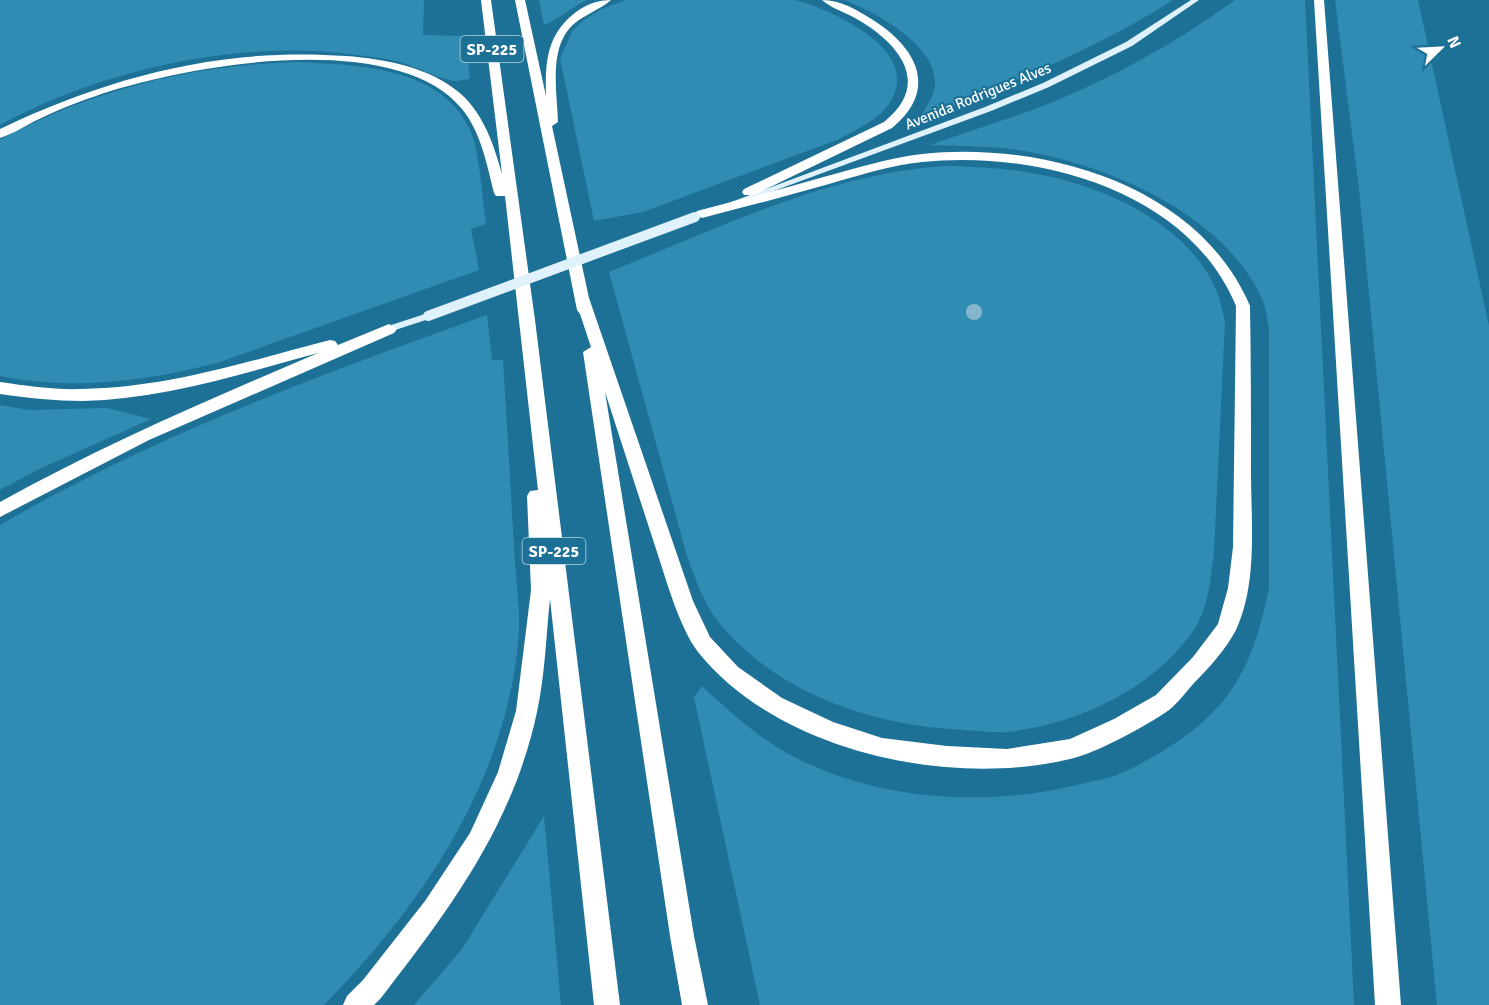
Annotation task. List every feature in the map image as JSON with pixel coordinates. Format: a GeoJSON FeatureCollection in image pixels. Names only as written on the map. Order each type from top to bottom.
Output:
{"type":"FeatureCollection","features":[{"type":"Feature","properties":{"kind":"highway","name":"SP-225"},"geometry":{"type":"LineString","coordinates":[[486,0],[514,235],[527,320],[607,1005]]}},
{"type":"Feature","properties":{"kind":"highway","name":"SP-225"},"geometry":{"type":"LineString","coordinates":[[520,0],[552,163],[583,300],[682,936],[695,1005]]}},
{"type":"Feature","properties":{"kind":"highway"},"geometry":{"type":"LineString","coordinates":[[552,163],[552,46],[558,34],[580,12],[606,0]]}},
{"type":"Feature","properties":{"kind":"highway"},"geometry":{"type":"LineString","coordinates":[[699,215],[862,139],[888,125],[905,110],[914,93],[914,75],[909,59],[897,43],[880,29],[854,12],[826,0]]}},
{"type":"Feature","properties":{"kind":"highway"},"geometry":{"type":"LineString","coordinates":[[1319,0],[1388,1005]]}},
{"type":"Feature","properties":{"kind":"highway"},"geometry":{"type":"LineString","coordinates":[[0,134],[66,102],[152,75],[194,66],[232,60],[305,56],[336,57],[387,65],[419,74],[438,83],[455,95],[467,108],[482,131],[514,235]]}},
{"type":"Feature","properties":{"kind":"highway"},"geometry":{"type":"LineString","coordinates":[[583,300],[683,601],[703,643],[731,673],[775,705],[828,730],[882,748],[947,756],[1007,759],[1072,749],[1122,726],[1163,702],[1200,663],[1227,627],[1238,588],[1242,547],[1243,306],[1232,279],[1217,258],[1192,234],[1135,196],[1047,164],[1006,158],[954,156],[923,158],[882,165],[699,215]]}},
{"type":"Feature","properties":{"kind":"highway"},"geometry":{"type":"LineString","coordinates":[[356,1005],[372,989],[434,910],[478,841],[509,774],[527,711],[541,590],[527,320]]}},
{"type":"Feature","properties":{"kind":"highway"},"geometry":{"type":"LineString","coordinates":[[0,388],[72,394],[132,390],[193,381],[390,329]]}},
{"type":"Feature","properties":{"kind":"highway"},"geometry":{"type":"LineString","coordinates":[[0,510],[50,481],[154,431],[390,329]]}},
{"type":"Feature","properties":{"kind":"main road","name":"Avenida Rodrigues Alves"},"geometry":{"type":"LineString","coordinates":[[390,329],[988,109],[1129,44],[1196,0]]}},
{"type":"Feature","properties":{"kind":"shaded area"},"geometry":{"type":"Polygon","coordinates":[[[0,0],[424,0],[423,35],[465,36],[470,79],[451,80],[400,62],[381,58],[306,51],[261,51],[170,64],[125,75],[81,89],[0,125],[0,0]]]}},
{"type":"Feature","properties":{"kind":"shaded area"},"geometry":{"type":"Polygon","coordinates":[[[539,0],[587,0],[544,25],[539,0]]]}},
{"type":"Feature","properties":{"kind":"shaded area"},"geometry":{"type":"Polygon","coordinates":[[[626,0],[795,0],[813,6],[854,25],[873,38],[888,54],[896,71],[896,90],[879,115],[837,140],[643,212],[594,221],[560,58],[573,30],[584,20],[602,9],[626,0]]]}},
{"type":"Feature","properties":{"kind":"shaded area"},"geometry":{"type":"Polygon","coordinates":[[[845,0],[1173,0],[1081,51],[1017,80],[919,119],[930,101],[935,86],[932,67],[925,54],[901,31],[845,0]]]}},
{"type":"Feature","properties":{"kind":"shaded area"},"geometry":{"type":"Polygon","coordinates":[[[1235,0],[1305,0],[1354,1005],[760,1005],[694,697],[702,686],[736,717],[773,745],[833,774],[868,785],[904,792],[977,797],[1050,791],[1105,779],[1124,772],[1172,745],[1205,720],[1225,698],[1244,669],[1256,638],[1269,588],[1269,328],[1261,297],[1242,266],[1216,238],[1185,214],[1151,193],[1113,176],[1038,154],[1002,148],[930,145],[1043,106],[1093,84],[1190,31],[1235,0]]]}},
{"type":"Feature","properties":{"kind":"shaded area"},"geometry":{"type":"Polygon","coordinates":[[[1335,0],[1418,0],[1489,326],[1489,1005],[1437,1005],[1359,189],[1335,0]]]}},
{"type":"Feature","properties":{"kind":"shaded area"},"geometry":{"type":"Polygon","coordinates":[[[297,62],[345,65],[394,73],[438,92],[455,107],[473,137],[480,174],[486,224],[471,229],[479,270],[217,363],[163,375],[82,383],[54,383],[0,376],[0,140],[70,107],[144,83],[220,68],[297,62]]]}},
{"type":"Feature","properties":{"kind":"shaded area"},"geometry":{"type":"Polygon","coordinates":[[[946,166],[1018,171],[1068,181],[1121,201],[1146,214],[1189,249],[1206,271],[1218,295],[1225,322],[1214,552],[1207,597],[1198,623],[1169,660],[1141,683],[1117,697],[1072,717],[1008,732],[934,728],[901,723],[837,705],[778,675],[751,655],[720,624],[703,596],[687,556],[609,272],[732,221],[816,191],[859,179],[946,166]]]}},
{"type":"Feature","properties":{"kind":"shaded area"},"geometry":{"type":"Polygon","coordinates":[[[487,315],[492,360],[503,360],[519,631],[512,685],[498,737],[479,787],[455,835],[427,881],[361,966],[324,1005],[0,1005],[0,525],[58,493],[178,435],[300,384],[487,315]]]}},
{"type":"Feature","properties":{"kind":"shaded area"},"geometry":{"type":"Polygon","coordinates":[[[0,405],[29,410],[107,408],[151,419],[37,470],[0,490],[0,405]]]}},
{"type":"Feature","properties":{"kind":"shaded area"},"geometry":{"type":"Polygon","coordinates":[[[544,816],[561,1005],[414,1005],[462,949],[544,816]]]}}]}
